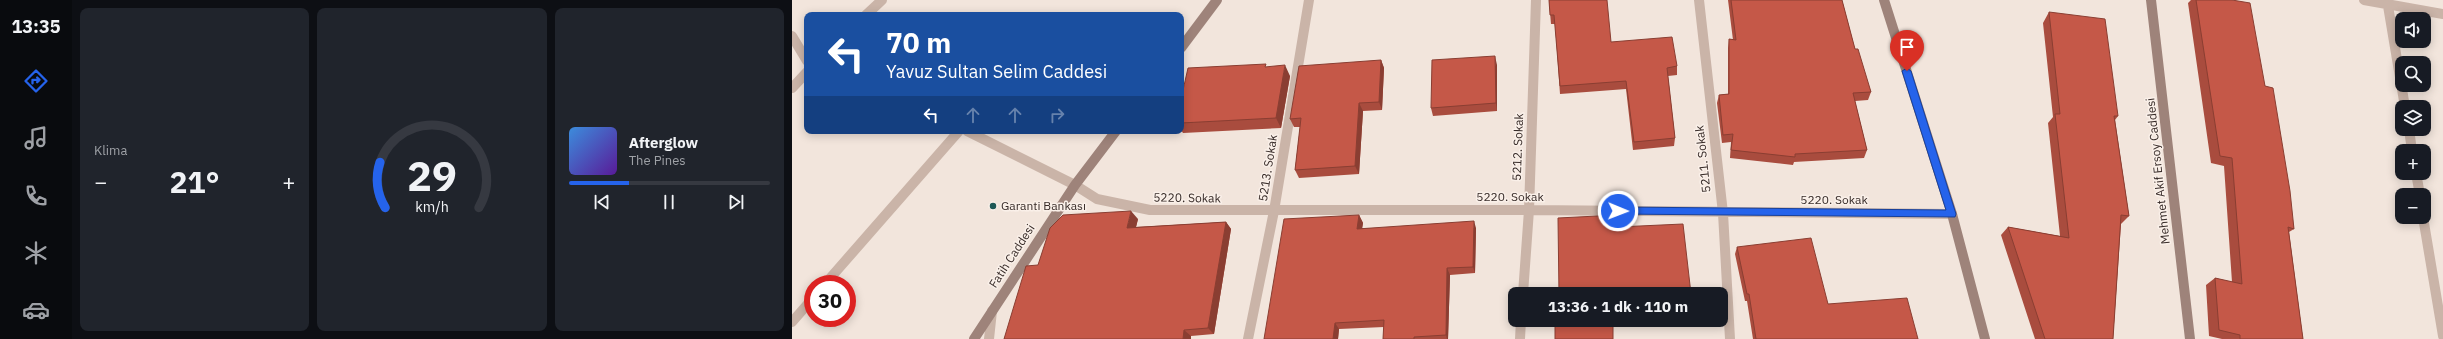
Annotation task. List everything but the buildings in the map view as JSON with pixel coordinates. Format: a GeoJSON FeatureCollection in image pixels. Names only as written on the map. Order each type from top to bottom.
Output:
{"type":"FeatureCollection","features":[{"type":"Feature","properties":{"kind":"street"},"geometry":{"type":"LineString","coordinates":[[869,12],[882,0]]}},
{"type":"Feature","properties":{"kind":"street"},"geometry":{"type":"LineString","coordinates":[[1184,44],[1217,0]]}},
{"type":"Feature","properties":{"kind":"street","name":"5213. Sokak"},"geometry":{"type":"LineString","coordinates":[[1248,339],[1274,211],[1309,0]]}},
{"type":"Feature","properties":{"kind":"street","name":"5212. Sokak"},"geometry":{"type":"LineString","coordinates":[[1524,287],[1529,210],[1536,0]]}},
{"type":"Feature","properties":{"kind":"street","name":"5211. Sokak"},"geometry":{"type":"LineString","coordinates":[[1699,0],[1723,213],[1730,339]]}},
{"type":"Feature","properties":{"kind":"street"},"geometry":{"type":"LineString","coordinates":[[1884,0],[1952,214],[1985,339]]}},
{"type":"Feature","properties":{"kind":"street","name":"Mehmet Akif Ersoy Caddesi"},"geometry":{"type":"LineString","coordinates":[[2151,0],[2190,339]]}},
{"type":"Feature","properties":{"kind":"street"},"geometry":{"type":"LineString","coordinates":[[2364,0],[2387,2],[2443,14]]}},
{"type":"Feature","properties":{"kind":"street"},"geometry":{"type":"LineString","coordinates":[[2387,2],[2404,100]]}},
{"type":"Feature","properties":{"kind":"street"},"geometry":{"type":"LineString","coordinates":[[792,36],[804,56]]}},
{"type":"Feature","properties":{"kind":"street"},"geometry":{"type":"LineString","coordinates":[[792,88],[804,75]]}},
{"type":"Feature","properties":{"kind":"street"},"geometry":{"type":"LineString","coordinates":[[833,275],[956,134]]}},
{"type":"Feature","properties":{"kind":"street","name":"5220. Sokak"},"geometry":{"type":"LineString","coordinates":[[973,134],[1075,185],[1097,199],[1150,210],[1529,210],[1952,214]]}},
{"type":"Feature","properties":{"kind":"street","name":"Fatih Caddesi"},"geometry":{"type":"LineString","coordinates":[[974,339],[1075,185],[1114,134]]}},
{"type":"Feature","properties":{"kind":"street"},"geometry":{"type":"LineString","coordinates":[[2424,224],[2443,336]]}},
{"type":"Feature","properties":{"kind":"street"},"geometry":{"type":"LineString","coordinates":[[792,322],[804,308]]}},
{"type":"Feature","properties":{"kind":"street"},"geometry":{"type":"LineString","coordinates":[[988,339],[992,312]]}},
{"type":"Feature","properties":{"kind":"street"},"geometry":{"type":"LineString","coordinates":[[1520,339],[1521,327]]}},
{"type":"Feature","properties":{"kind":"place","name":"Garanti Bankası"},"geometry":{"type":"Point","coordinates":[993,206]}},
{"type":"Feature","properties":{"kind":"route"},"geometry":{"type":"LineString","coordinates":[[1618,211],[1952,214],[1907,71]]}}]}
